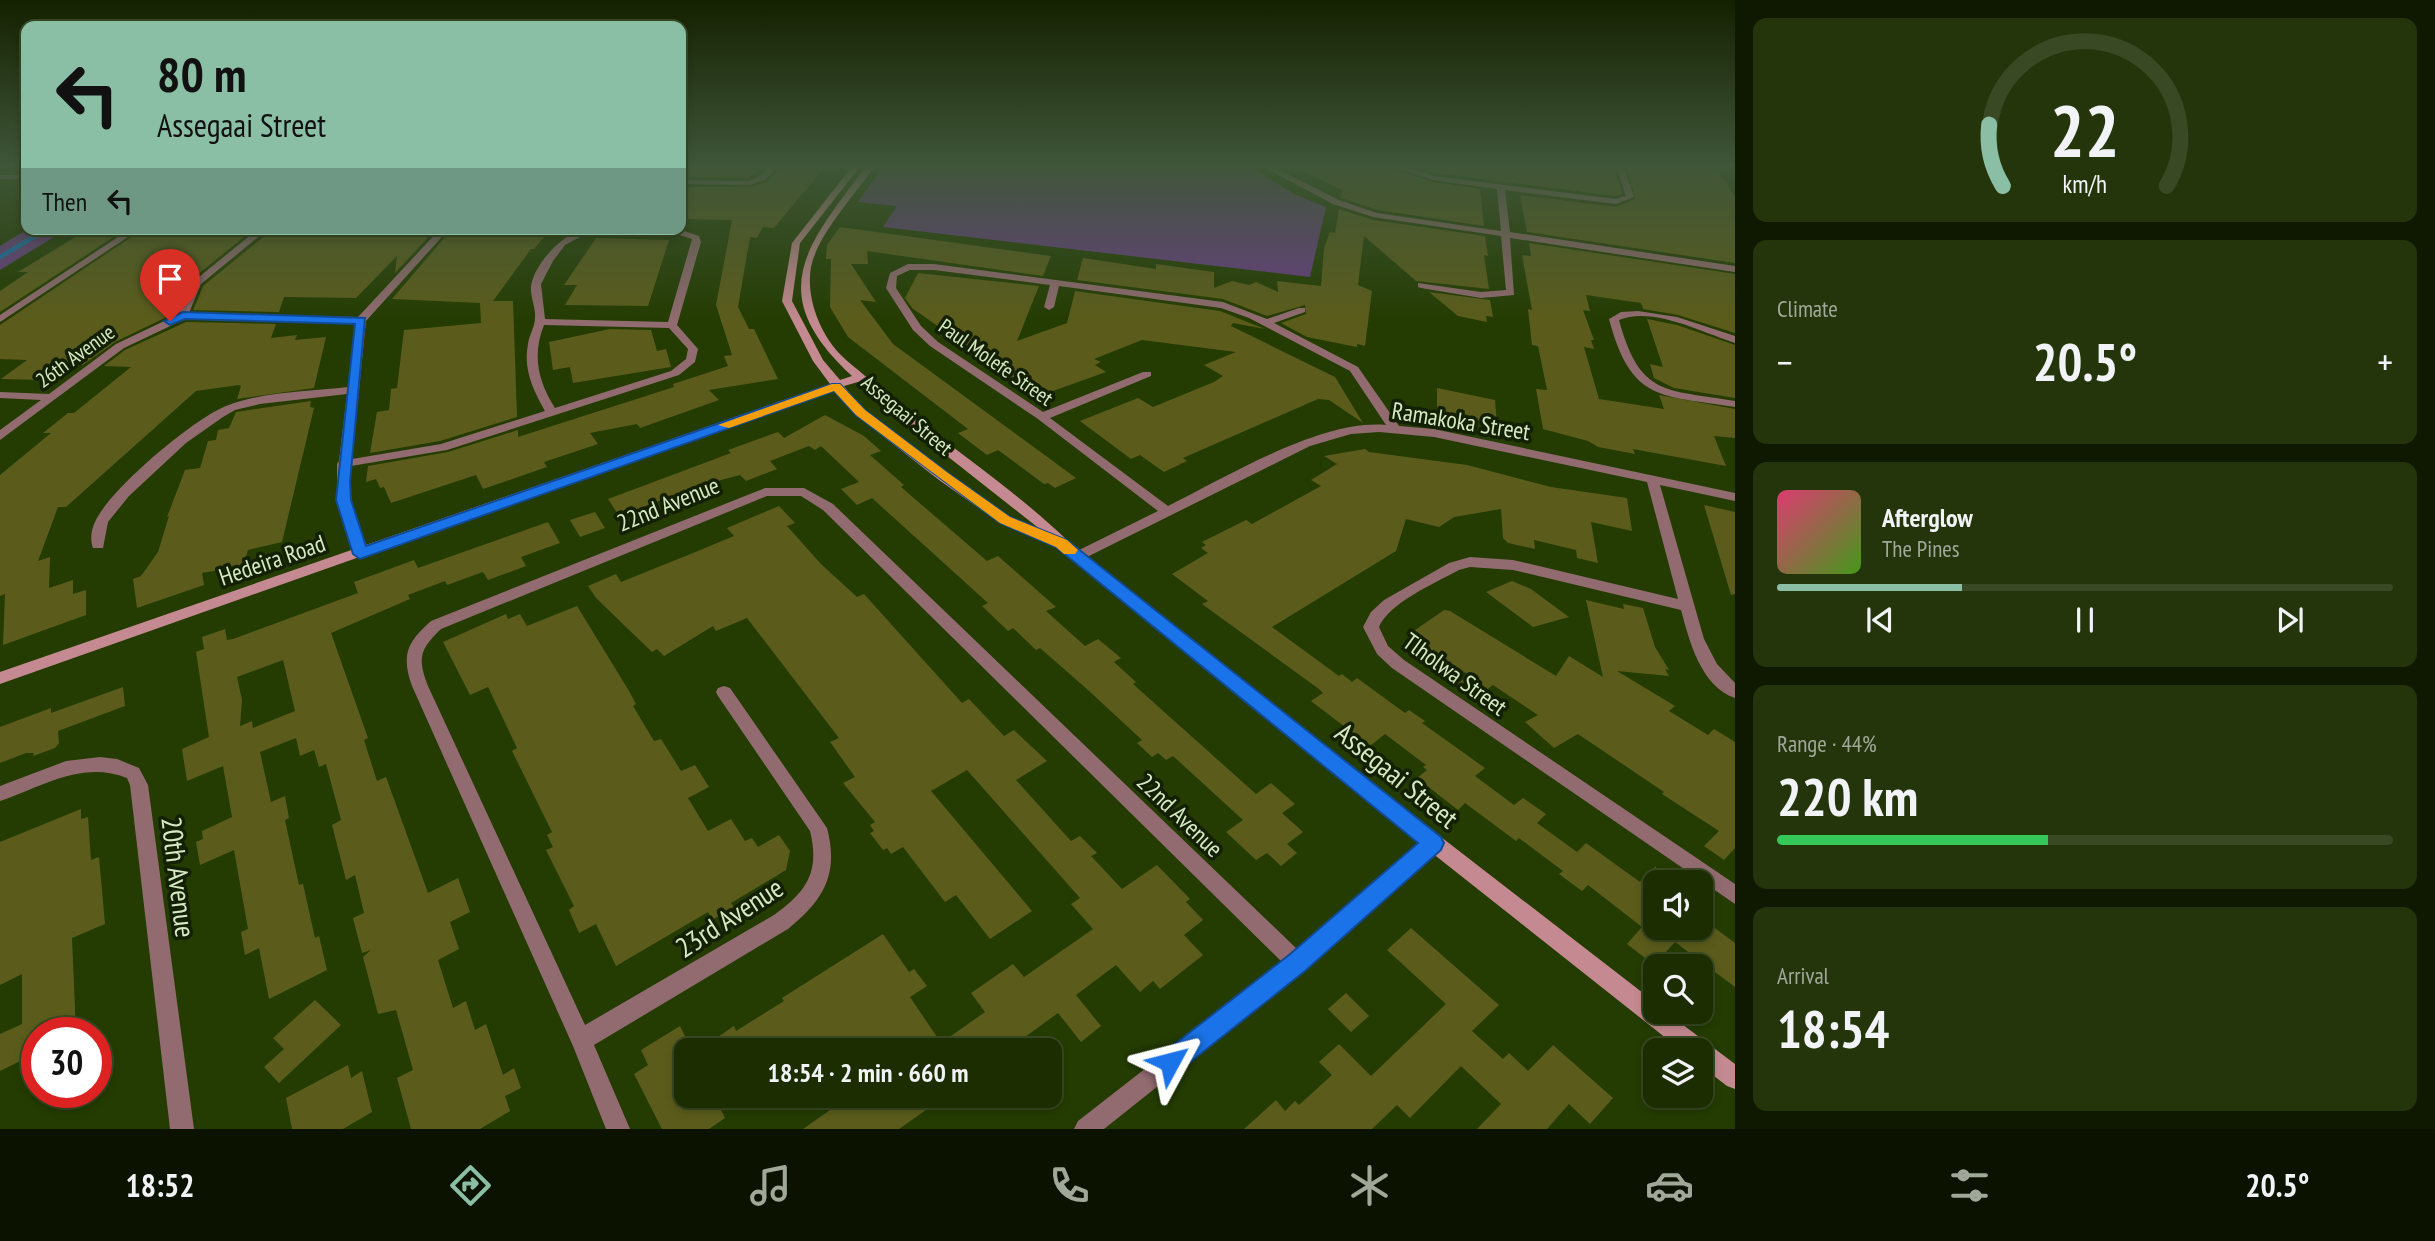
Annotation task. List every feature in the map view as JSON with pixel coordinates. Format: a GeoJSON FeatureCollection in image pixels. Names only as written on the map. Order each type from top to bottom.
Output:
{"type":"FeatureCollection","features":[{"type":"Feature","properties":{"kind":"street","name":"Assegaai Street"},"geometry":{"type":"LineString","coordinates":[[817,217],[796,243],[787,301],[818,361],[836,386],[860,413],[943,477],[1005,520],[1062,543]]}},
{"type":"Feature","properties":{"kind":"street","name":"Assegaai Street"},"geometry":{"type":"LineString","coordinates":[[832,217],[825,226],[804,276],[808,309],[833,353],[920,430],[1034,516],[1062,543],[1434,843],[1683,1038]]}},
{"type":"Feature","properties":{"kind":"street"},"geometry":{"type":"LineString","coordinates":[[1387,217],[1735,269]]}},
{"type":"Feature","properties":{"kind":"street"},"geometry":{"type":"LineString","coordinates":[[1421,285],[1481,295],[1511,293],[1505,217]]}},
{"type":"Feature","properties":{"kind":"street"},"geometry":{"type":"LineString","coordinates":[[0,319],[127,235]]}},
{"type":"Feature","properties":{"kind":"street"},"geometry":{"type":"LineString","coordinates":[[183,316],[197,283],[257,235]]}},
{"type":"Feature","properties":{"kind":"street"},"geometry":{"type":"LineString","coordinates":[[360,554],[343,500],[343,464],[361,320],[439,235]]}},
{"type":"Feature","properties":{"kind":"street"},"geometry":{"type":"LineString","coordinates":[[552,412],[533,377],[533,343],[540,322],[536,283],[564,242],[575,235]]}},
{"type":"Feature","properties":{"kind":"street"},"geometry":{"type":"LineString","coordinates":[[672,325],[697,242],[695,238],[685,235]]}},
{"type":"Feature","properties":{"kind":"street","name":"Paul Molefe Street"},"geometry":{"type":"LineString","coordinates":[[1168,512],[1042,417],[934,344],[911,319],[891,288],[891,281],[899,270],[920,266],[1208,301],[1265,323],[1354,369],[1394,428]]}},
{"type":"Feature","properties":{"kind":"street"},"geometry":{"type":"LineString","coordinates":[[1049,307],[1055,282]]}},
{"type":"Feature","properties":{"kind":"street"},"geometry":{"type":"LineString","coordinates":[[1265,323],[1302,310]]}},
{"type":"Feature","properties":{"kind":"street"},"geometry":{"type":"LineString","coordinates":[[1735,340],[1671,319],[1630,313],[1614,319],[1627,365],[1639,380],[1668,392],[1735,404]]}},
{"type":"Feature","properties":{"kind":"street","name":"26th Avenue"},"geometry":{"type":"LineString","coordinates":[[0,436],[120,346],[183,316],[361,320]]}},
{"type":"Feature","properties":{"kind":"street"},"geometry":{"type":"LineString","coordinates":[[343,464],[443,447],[675,373],[691,360],[693,349],[672,325],[540,322]]}},
{"type":"Feature","properties":{"kind":"street"},"geometry":{"type":"LineString","coordinates":[[1042,417],[1147,374]]}},
{"type":"Feature","properties":{"kind":"street","name":"Hedeira Road"},"geometry":{"type":"LineString","coordinates":[[0,678],[860,377]]}},
{"type":"Feature","properties":{"kind":"street"},"geometry":{"type":"LineString","coordinates":[[98,545],[99,529],[112,507],[207,419],[221,411],[252,403],[353,390]]}},
{"type":"Feature","properties":{"kind":"street"},"geometry":{"type":"LineString","coordinates":[[0,396],[50,397]]}},
{"type":"Feature","properties":{"kind":"street","name":"Ramakoka Street"},"geometry":{"type":"LineString","coordinates":[[1078,556],[1306,443],[1350,430],[1394,428],[1458,437],[1735,497]]}},
{"type":"Feature","properties":{"kind":"street"},"geometry":{"type":"LineString","coordinates":[[1652,480],[1685,606],[1705,661],[1722,682],[1735,692]]}},
{"type":"Feature","properties":{"kind":"street","name":"22nd Avenue"},"geometry":{"type":"LineString","coordinates":[[618,1129],[582,1040],[412,668],[413,653],[422,638],[436,625],[755,495],[779,490],[804,492],[828,507],[1297,963]]}},
{"type":"Feature","properties":{"kind":"street","name":"Tlholwa Street"},"geometry":{"type":"LineString","coordinates":[[1685,606],[1513,565],[1470,562],[1454,566],[1389,604],[1376,616],[1371,627],[1382,650],[1398,664],[1735,895]]}},
{"type":"Feature","properties":{"kind":"street","name":"23rd Avenue"},"geometry":{"type":"LineString","coordinates":[[582,1040],[781,922],[804,905],[818,883],[824,847],[818,828],[724,692]]}},
{"type":"Feature","properties":{"kind":"street","name":"20th Avenue"},"geometry":{"type":"LineString","coordinates":[[0,794],[83,764],[103,762],[133,773],[139,785],[182,1129]]}},
{"type":"Feature","properties":{"kind":"street"},"geometry":{"type":"LineString","coordinates":[[1086,1129],[1297,963],[1434,843]]}},
{"type":"Feature","properties":{"kind":"street","name":"Assegaai Street"},"geometry":{"type":"LineString","coordinates":[[1713,1061],[1735,1079]]}},
{"type":"Feature","properties":{"kind":"shaded area"},"geometry":{"type":"Polygon","coordinates":[[[890,217],[1324,217],[1310,277],[883,227],[890,217]]]}},
{"type":"Feature","properties":{"kind":"shaded area"},"geometry":{"type":"Polygon","coordinates":[[[21,233],[57,235],[0,270],[0,246],[21,233]]]}},
{"type":"Feature","properties":{"kind":"building"},"geometry":{"type":"Polygon","coordinates":[[[686,217],[783,217],[774,228],[763,227],[757,238],[750,237],[738,307],[749,329],[754,329],[778,379],[709,390],[719,400],[640,428],[637,424],[590,433],[598,444],[544,462],[547,467],[483,489],[476,475],[391,503],[384,487],[380,488],[376,479],[366,482],[368,466],[448,452],[518,430],[518,437],[674,387],[673,384],[728,366],[724,356],[732,355],[716,305],[732,220],[686,219],[686,217]]]}},
{"type":"Feature","properties":{"kind":"building"},"geometry":{"type":"Polygon","coordinates":[[[1338,217],[1363,217],[1485,236],[1488,256],[1484,255],[1489,289],[1416,281],[1364,236],[1358,285],[1372,291],[1365,346],[1357,344],[1357,347],[1307,337],[1281,323],[1306,314],[1305,305],[1267,316],[1223,299],[1077,280],[1083,258],[1156,269],[1156,264],[1214,272],[1214,288],[1232,281],[1249,285],[1256,282],[1278,292],[1277,281],[1321,286],[1324,248],[1330,232],[1335,233],[1338,217]]]}},
{"type":"Feature","properties":{"kind":"building"},"geometry":{"type":"Polygon","coordinates":[[[1422,217],[1483,217],[1484,226],[1422,217]]]}},
{"type":"Feature","properties":{"kind":"building"},"geometry":{"type":"Polygon","coordinates":[[[1524,217],[1735,217],[1735,263],[1527,232],[1524,217]]]}},
{"type":"Feature","properties":{"kind":"building"},"geometry":{"type":"Polygon","coordinates":[[[840,227],[1051,256],[1043,276],[867,251],[868,264],[851,264],[876,302],[860,300],[893,344],[1076,478],[1055,488],[1048,483],[1044,484],[998,450],[987,455],[958,433],[968,429],[848,337],[830,307],[831,259],[826,259],[827,245],[840,227]]]}},
{"type":"Feature","properties":{"kind":"building"},"geometry":{"type":"Polygon","coordinates":[[[79,235],[116,235],[0,312],[0,291],[28,272],[18,272],[79,235]]]}},
{"type":"Feature","properties":{"kind":"building"},"geometry":{"type":"Polygon","coordinates":[[[135,235],[247,235],[192,279],[177,312],[115,342],[83,365],[61,364],[41,380],[1,379],[27,360],[0,359],[0,325],[135,235]]]}},
{"type":"Feature","properties":{"kind":"building"},"geometry":{"type":"Polygon","coordinates":[[[266,235],[430,235],[395,273],[397,256],[356,298],[284,297],[279,312],[193,310],[203,286],[266,235]]]}},
{"type":"Feature","properties":{"kind":"building"},"geometry":{"type":"Polygon","coordinates":[[[447,235],[546,235],[531,249],[493,301],[513,301],[517,417],[440,441],[370,453],[377,412],[389,410],[391,389],[397,388],[404,330],[481,323],[480,303],[392,299],[447,235]]]}},
{"type":"Feature","properties":{"kind":"building"},"geometry":{"type":"Polygon","coordinates":[[[596,238],[669,240],[648,306],[565,305],[577,285],[564,285],[596,238]]]}},
{"type":"Feature","properties":{"kind":"building"},"geometry":{"type":"Polygon","coordinates":[[[1529,243],[1735,274],[1735,333],[1678,315],[1643,309],[1641,303],[1586,295],[1590,311],[1583,310],[1594,340],[1591,340],[1594,349],[1584,347],[1599,399],[1664,409],[1659,395],[1735,409],[1735,438],[1714,436],[1726,466],[1633,449],[1635,454],[1598,447],[1588,441],[1543,429],[1536,389],[1547,390],[1538,346],[1532,345],[1528,309],[1532,310],[1522,255],[1531,256],[1529,243]]]}},
{"type":"Feature","properties":{"kind":"building"},"geometry":{"type":"Polygon","coordinates":[[[918,273],[1039,286],[1017,341],[1067,323],[1075,291],[1220,311],[1265,329],[1233,323],[1231,326],[1335,377],[1363,423],[1329,400],[1318,399],[1183,458],[1187,461],[1164,472],[1140,455],[1131,459],[1080,421],[1138,398],[1153,407],[1214,382],[1223,376],[1204,365],[1236,352],[1142,340],[1094,359],[1101,362],[1095,365],[1106,372],[1050,392],[1043,387],[1031,392],[912,308],[905,298],[918,273]]]}},
{"type":"Feature","properties":{"kind":"building"},"geometry":{"type":"Polygon","coordinates":[[[1429,292],[1490,300],[1493,317],[1486,316],[1487,322],[1458,316],[1429,292]]]}},
{"type":"Feature","properties":{"kind":"building"},"geometry":{"type":"Polygon","coordinates":[[[1647,319],[1677,325],[1735,345],[1735,398],[1674,388],[1654,378],[1650,364],[1663,367],[1647,319]]]}},
{"type":"Feature","properties":{"kind":"building"},"geometry":{"type":"Polygon","coordinates":[[[186,322],[276,324],[271,338],[297,335],[295,340],[326,337],[314,388],[237,399],[241,386],[239,385],[196,391],[66,507],[58,507],[38,561],[50,557],[49,588],[73,580],[73,594],[86,590],[86,615],[3,645],[5,594],[0,596],[0,475],[51,433],[43,433],[68,413],[74,413],[131,367],[104,366],[125,350],[186,322]]]}},
{"type":"Feature","properties":{"kind":"building"},"geometry":{"type":"Polygon","coordinates":[[[610,329],[651,330],[657,351],[666,349],[671,367],[573,383],[570,367],[553,370],[549,342],[610,329]]]}},
{"type":"Feature","properties":{"kind":"building"},"geometry":{"type":"Polygon","coordinates":[[[1437,388],[1495,400],[1497,425],[1437,410],[1437,388]]]}},
{"type":"Feature","properties":{"kind":"building"},"geometry":{"type":"Polygon","coordinates":[[[311,401],[310,407],[314,408],[282,542],[248,550],[243,566],[202,573],[204,585],[137,608],[133,579],[141,576],[158,552],[169,516],[167,517],[185,470],[200,468],[208,441],[216,440],[218,430],[229,428],[236,412],[311,401]]]}},
{"type":"Feature","properties":{"kind":"building"},"geometry":{"type":"Polygon","coordinates":[[[825,415],[864,436],[881,451],[870,455],[904,485],[901,487],[987,561],[998,556],[1056,607],[1046,611],[1085,646],[1098,639],[1121,658],[1114,662],[1136,682],[1133,684],[1256,794],[1271,783],[1295,804],[1282,813],[1303,832],[1287,844],[1297,853],[1281,866],[1267,853],[1256,860],[1226,832],[1243,820],[1173,756],[1166,760],[1158,753],[1152,757],[1137,743],[1142,740],[1088,690],[1040,648],[1036,650],[1013,628],[1008,631],[982,606],[988,603],[872,498],[857,505],[841,489],[859,482],[821,446],[815,450],[809,446],[770,461],[777,469],[746,481],[740,475],[706,484],[643,507],[645,510],[621,519],[608,499],[731,453],[728,450],[778,432],[784,438],[825,415]]]}},
{"type":"Feature","properties":{"kind":"building"},"geometry":{"type":"Polygon","coordinates":[[[1365,449],[1369,452],[1467,465],[1551,487],[1627,498],[1632,531],[1591,522],[1598,563],[1577,558],[1576,550],[1534,540],[1535,549],[1508,543],[1503,538],[1501,509],[1454,517],[1439,527],[1406,519],[1396,551],[1272,627],[1339,676],[1342,674],[1352,682],[1357,678],[1405,713],[1409,710],[1425,721],[1422,723],[1485,768],[1475,776],[1514,805],[1523,798],[1546,814],[1537,823],[1577,852],[1586,843],[1640,882],[1643,879],[1643,940],[1713,940],[1713,927],[1735,943],[1735,987],[1713,970],[1713,954],[1691,954],[1675,942],[1664,954],[1643,954],[1643,956],[1627,944],[1642,927],[1588,885],[1582,891],[1559,874],[1563,871],[1519,838],[1516,841],[1465,803],[1458,810],[1417,778],[1427,770],[1423,767],[1426,765],[1385,734],[1370,746],[1311,701],[1323,693],[1319,689],[1202,604],[1208,601],[1172,574],[1208,553],[1201,548],[1206,545],[1202,542],[1246,520],[1252,524],[1321,486],[1311,480],[1337,464],[1324,456],[1365,449]]]}},
{"type":"Feature","properties":{"kind":"building"},"geometry":{"type":"Polygon","coordinates":[[[1704,505],[1735,512],[1735,594],[1731,595],[1704,505]]]}},
{"type":"Feature","properties":{"kind":"building"},"geometry":{"type":"Polygon","coordinates":[[[779,506],[795,523],[787,526],[821,564],[857,597],[864,594],[962,703],[969,699],[1004,736],[1014,730],[1047,761],[1016,780],[1071,841],[1080,836],[1097,853],[1091,856],[1122,889],[1157,865],[1190,899],[1186,902],[1203,920],[1184,935],[1203,955],[1160,989],[1153,981],[1140,992],[1116,965],[1076,995],[1101,1026],[1081,1042],[1058,1013],[1024,1038],[948,1038],[985,1012],[971,993],[1013,964],[1024,977],[1093,929],[1071,904],[1080,898],[967,770],[931,791],[1032,911],[990,939],[956,895],[945,902],[903,847],[891,854],[887,848],[883,850],[870,833],[874,831],[870,825],[875,822],[843,783],[855,777],[830,742],[839,738],[747,618],[716,631],[713,626],[664,656],[657,649],[652,652],[596,598],[588,586],[616,574],[621,582],[734,536],[727,528],[779,506]]]}},
{"type":"Feature","properties":{"kind":"building"},"geometry":{"type":"Polygon","coordinates":[[[595,512],[605,528],[580,537],[570,520],[595,512]]]}},
{"type":"Feature","properties":{"kind":"building"},"geometry":{"type":"Polygon","coordinates":[[[548,522],[560,543],[521,557],[526,566],[488,580],[483,572],[447,585],[445,581],[408,595],[410,599],[331,633],[368,738],[364,740],[377,781],[386,777],[428,893],[458,878],[470,912],[450,922],[459,949],[438,960],[453,1008],[466,1001],[475,1030],[486,1024],[503,1075],[514,1068],[521,1088],[505,1096],[510,1111],[480,1129],[411,1129],[397,1078],[413,1070],[396,1010],[378,1014],[363,957],[371,950],[362,953],[353,918],[364,913],[355,875],[346,880],[332,825],[341,820],[326,764],[319,767],[314,750],[300,756],[296,738],[260,752],[271,802],[285,796],[289,818],[285,820],[299,885],[303,884],[315,938],[319,936],[327,970],[269,999],[259,948],[245,955],[241,932],[248,929],[234,850],[200,865],[196,842],[203,839],[202,831],[232,817],[223,766],[187,781],[182,749],[209,737],[196,652],[204,649],[202,637],[225,629],[227,640],[233,639],[358,593],[354,582],[414,560],[418,568],[548,522]],[[283,660],[237,677],[242,700],[240,726],[252,721],[253,728],[295,711],[283,660]]]}},
{"type":"Feature","properties":{"kind":"building"},"geometry":{"type":"Polygon","coordinates":[[[1512,581],[1531,589],[1569,617],[1533,627],[1486,592],[1512,581]]]}},
{"type":"Feature","properties":{"kind":"building"},"geometry":{"type":"Polygon","coordinates":[[[1586,600],[1624,609],[1623,604],[1643,608],[1655,647],[1669,670],[1665,669],[1669,676],[1617,671],[1675,706],[1669,711],[1708,735],[1714,729],[1735,742],[1735,848],[1724,860],[1704,846],[1719,831],[1578,734],[1554,748],[1525,722],[1538,715],[1493,685],[1477,697],[1457,684],[1469,675],[1408,635],[1444,610],[1450,611],[1556,676],[1569,656],[1603,677],[1586,600]]]}},
{"type":"Feature","properties":{"kind":"building"},"geometry":{"type":"Polygon","coordinates":[[[577,606],[629,691],[636,704],[633,706],[654,741],[661,739],[681,771],[695,765],[709,787],[688,798],[708,831],[731,819],[745,841],[752,838],[758,847],[779,835],[790,851],[786,870],[731,903],[734,907],[712,920],[708,912],[616,966],[596,924],[579,933],[569,910],[574,906],[546,850],[553,847],[547,835],[552,832],[512,751],[517,748],[488,687],[470,695],[443,642],[506,614],[508,619],[520,614],[527,626],[577,606]]]}},
{"type":"Feature","properties":{"kind":"building"},"geometry":{"type":"Polygon","coordinates":[[[123,687],[125,706],[58,731],[59,743],[55,748],[33,756],[34,753],[26,753],[0,763],[0,727],[51,708],[51,713],[123,687]]]}},
{"type":"Feature","properties":{"kind":"building"},"geometry":{"type":"Polygon","coordinates":[[[81,809],[81,819],[88,817],[91,860],[99,857],[105,924],[72,938],[75,1017],[22,1017],[22,974],[0,985],[0,842],[81,809]]]}},
{"type":"Feature","properties":{"kind":"building"},"geometry":{"type":"Polygon","coordinates":[[[1411,928],[1499,1005],[1472,1031],[1503,1059],[1509,1053],[1528,1071],[1553,1045],[1613,1098],[1590,1124],[1569,1104],[1547,1129],[1477,1129],[1501,1104],[1461,1066],[1410,1118],[1397,1105],[1372,1129],[1244,1129],[1276,1100],[1285,1111],[1295,1101],[1299,1105],[1332,1075],[1319,1062],[1339,1044],[1371,1076],[1446,1004],[1387,950],[1411,928]]]}},
{"type":"Feature","properties":{"kind":"building"},"geometry":{"type":"Polygon","coordinates":[[[883,934],[909,972],[914,969],[927,986],[910,997],[938,1038],[716,1038],[734,1026],[736,1031],[784,1001],[782,998],[883,934]]]}},
{"type":"Feature","properties":{"kind":"building"},"geometry":{"type":"Polygon","coordinates":[[[1346,993],[1369,1016],[1351,1032],[1328,1009],[1346,993]]]}},
{"type":"Feature","properties":{"kind":"building"},"geometry":{"type":"Polygon","coordinates":[[[315,1000],[341,1025],[279,1083],[264,1067],[284,1049],[273,1038],[315,1000]]]}},
{"type":"Feature","properties":{"kind":"building"},"geometry":{"type":"Polygon","coordinates":[[[21,1024],[21,1061],[0,1071],[0,1034],[21,1024]]]}},
{"type":"Feature","properties":{"kind":"building"},"geometry":{"type":"Polygon","coordinates":[[[680,1026],[686,1038],[674,1038],[674,1108],[720,1108],[725,1118],[709,1129],[662,1129],[634,1074],[648,1065],[641,1050],[680,1026]]]}},
{"type":"Feature","properties":{"kind":"building"},"geometry":{"type":"Polygon","coordinates":[[[348,1065],[351,1078],[362,1071],[372,1112],[343,1129],[292,1129],[286,1098],[348,1065]]]}},
{"type":"Feature","properties":{"kind":"building"},"geometry":{"type":"Polygon","coordinates":[[[833,1108],[929,1108],[899,1129],[803,1129],[833,1108]]]}},
{"type":"Feature","properties":{"kind":"waterway"},"geometry":{"type":"LineString","coordinates":[[0,257],[37,235]]}},
{"type":"Feature","properties":{"kind":"slow traffic"},"geometry":{"type":"LineString","coordinates":[[724,425],[836,386],[860,413],[943,477],[1005,520],[1026,531],[1062,543],[1070,550]]}},
{"type":"Feature","properties":{"kind":"route"},"geometry":{"type":"LineString","coordinates":[[170,321],[183,316],[361,320],[343,464],[343,500],[360,554],[836,386],[860,413],[943,477],[1005,520],[1026,531],[1062,543],[1434,843],[1297,963],[1170,1062]]}}]}
